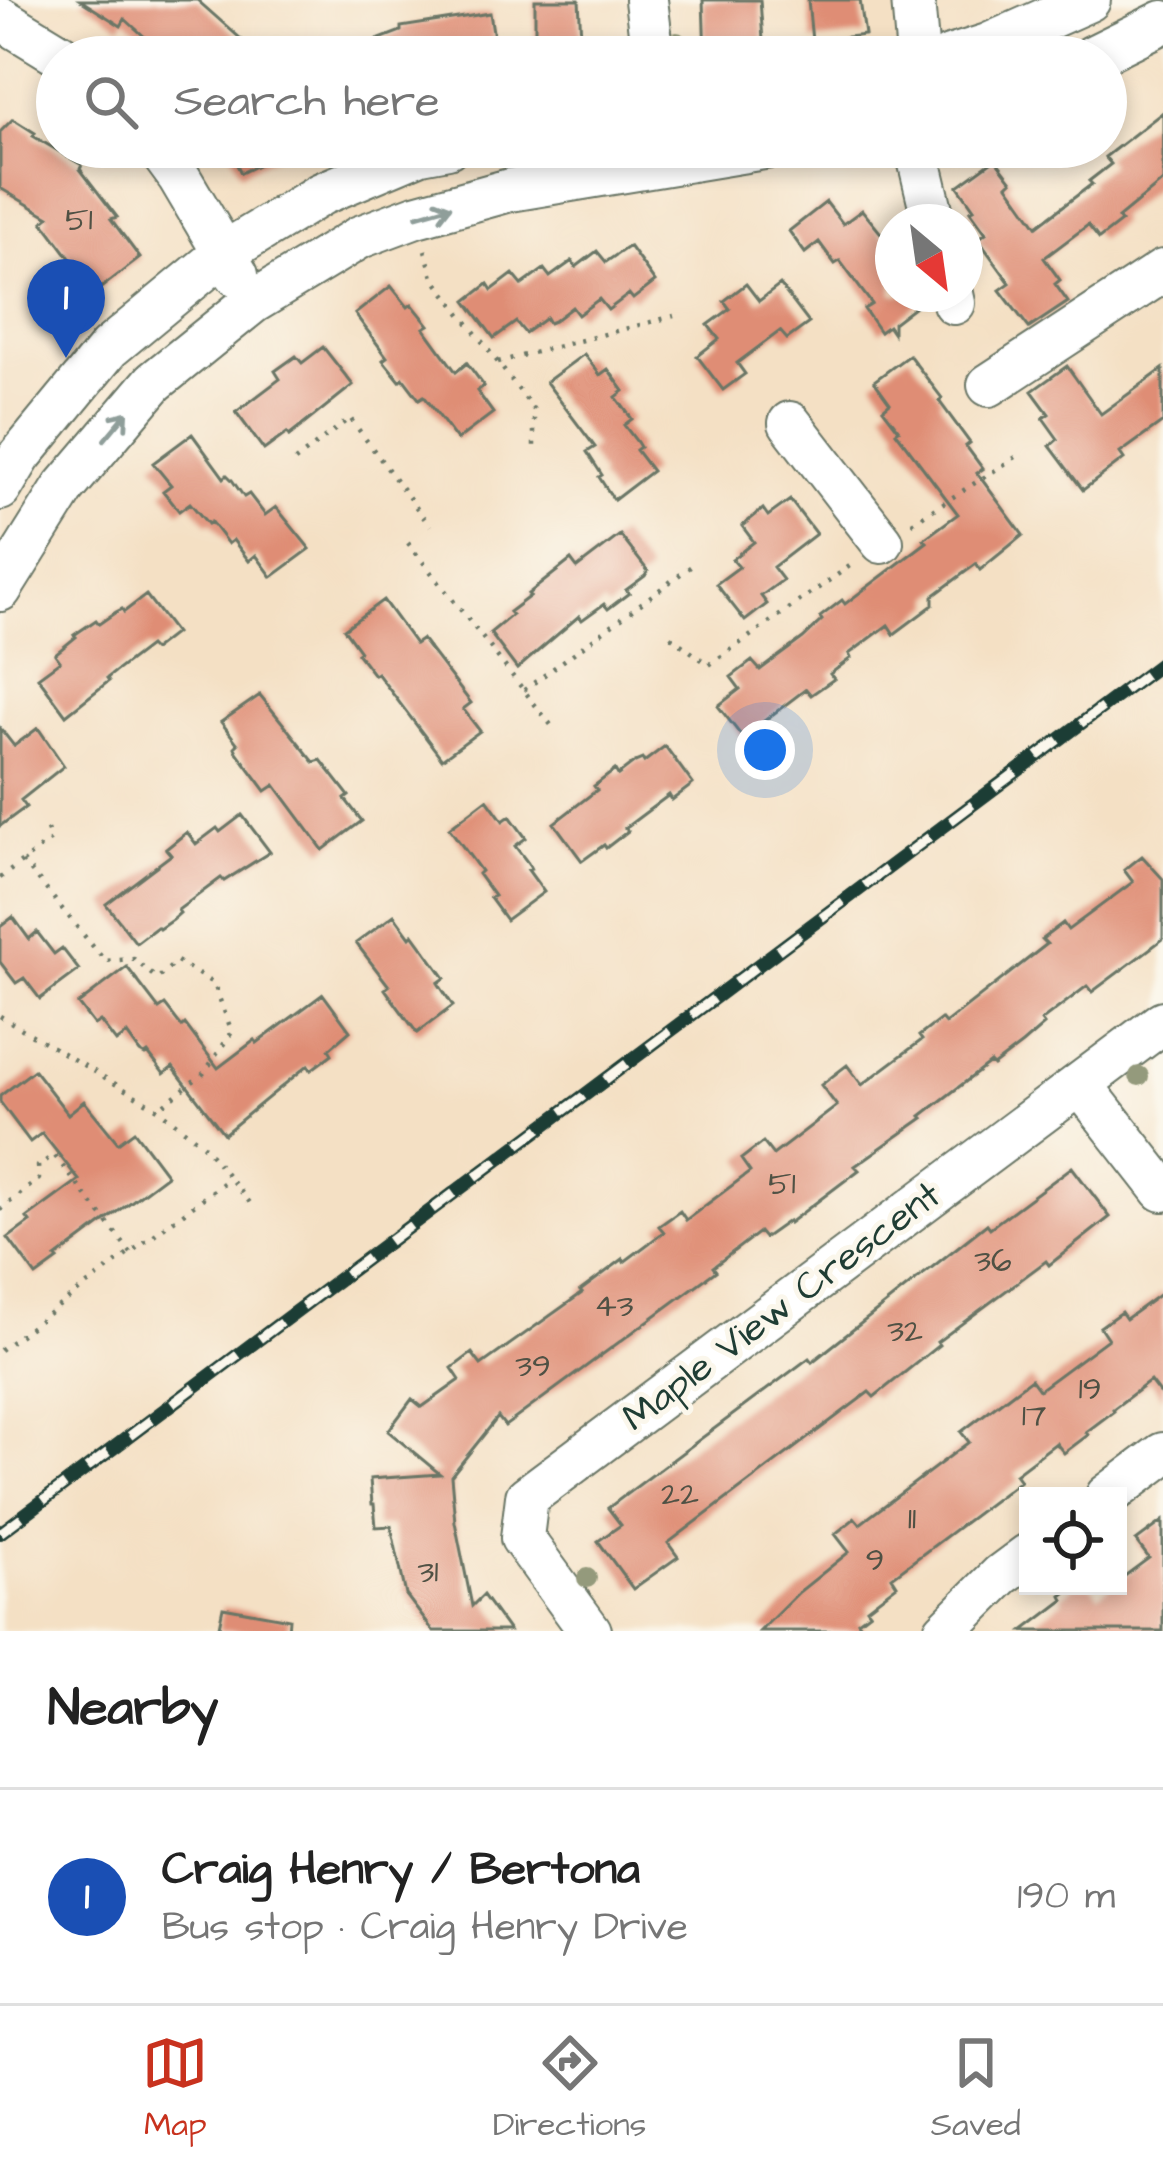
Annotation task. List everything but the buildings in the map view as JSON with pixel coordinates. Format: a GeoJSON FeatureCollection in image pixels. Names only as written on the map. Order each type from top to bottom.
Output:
{"type":"FeatureCollection","features":[{"type":"Feature","properties":{"kind":"street"},"geometry":{"type":"LineString","coordinates":[[646,0],[650,36]]}},
{"type":"Feature","properties":{"kind":"street"},"geometry":{"type":"LineString","coordinates":[[913,0],[916,36]]}},
{"type":"Feature","properties":{"kind":"street"},"geometry":{"type":"LineString","coordinates":[[1008,36],[1089,0]]}},
{"type":"Feature","properties":{"kind":"street"},"geometry":{"type":"LineString","coordinates":[[0,18],[36,40]]}},
{"type":"Feature","properties":{"kind":"street"},"geometry":{"type":"LineString","coordinates":[[1127,40],[1163,22]]}},
{"type":"Feature","properties":{"kind":"street"},"geometry":{"type":"LineString","coordinates":[[172,168],[253,302]]}},
{"type":"Feature","properties":{"kind":"street"},"geometry":{"type":"LineString","coordinates":[[64,488],[10,472],[109,348],[224,253],[321,194],[383,168]]}},
{"type":"Feature","properties":{"kind":"street"},"geometry":{"type":"LineString","coordinates":[[0,590],[64,488],[154,382],[253,302],[360,237],[416,216],[606,168]]}},
{"type":"Feature","properties":{"kind":"street"},"geometry":{"type":"LineString","coordinates":[[921,168],[930,204]]}},
{"type":"Feature","properties":{"kind":"street"},"geometry":{"type":"LineString","coordinates":[[989,385],[1163,272]]}},
{"type":"Feature","properties":{"kind":"street"},"geometry":{"type":"LineString","coordinates":[[790,423],[882,542]]}},
{"type":"Feature","properties":{"kind":"street","name":"Maple View Crescent"},"geometry":{"type":"LineString","coordinates":[[590,1631],[522,1538],[527,1497],[1163,1022]]}},
{"type":"Feature","properties":{"kind":"street"},"geometry":{"type":"LineString","coordinates":[[1081,1085],[1163,1190]]}},
{"type":"Feature","properties":{"kind":"street"},"geometry":{"type":"LineString","coordinates":[[1119,1487],[1163,1454]]}},
{"type":"Feature","properties":{"kind":"street"},"geometry":{"type":"LineString","coordinates":[[945,1631],[1019,1562]]}},
{"type":"Feature","properties":{"kind":"path"},"geometry":{"type":"LineString","coordinates":[[416,216],[433,278],[534,410],[534,448]]}},
{"type":"Feature","properties":{"kind":"path"},"geometry":{"type":"LineString","coordinates":[[498,362],[674,316]]}},
{"type":"Feature","properties":{"kind":"path"},"geometry":{"type":"LineString","coordinates":[[296,461],[350,418],[430,526]]}},
{"type":"Feature","properties":{"kind":"path"},"geometry":{"type":"LineString","coordinates":[[671,637],[709,665],[882,542],[1018,455]]}},
{"type":"Feature","properties":{"kind":"path"},"geometry":{"type":"LineString","coordinates":[[408,542],[555,730]]}},
{"type":"Feature","properties":{"kind":"path"},"geometry":{"type":"LineString","coordinates":[[524,690],[697,562]]}},
{"type":"Feature","properties":{"kind":"path"},"geometry":{"type":"LineString","coordinates":[[0,878],[50,840],[45,824]]}},
{"type":"Feature","properties":{"kind":"path"},"geometry":{"type":"LineString","coordinates":[[23,861],[106,961],[134,958],[157,979],[177,961],[214,984],[232,1032],[203,1073],[158,1109]]}},
{"type":"Feature","properties":{"kind":"path"},"geometry":{"type":"LineString","coordinates":[[0,1016],[158,1109],[203,1145],[251,1204]]}},
{"type":"Feature","properties":{"kind":"path"},"geometry":{"type":"LineString","coordinates":[[0,1210],[39,1179],[38,1166],[54,1155],[131,1252]]}},
{"type":"Feature","properties":{"kind":"path"},"geometry":{"type":"LineString","coordinates":[[0,1350],[230,1178]]}},
{"type":"Feature","properties":{"kind":"railway"},"geometry":{"type":"LineString","coordinates":[[0,1533],[1163,662]]}},
{"type":"Feature","properties":{"kind":"place","name":"Craig Henry / Bertona"},"geometry":{"type":"Point","coordinates":[66,358]}}]}
